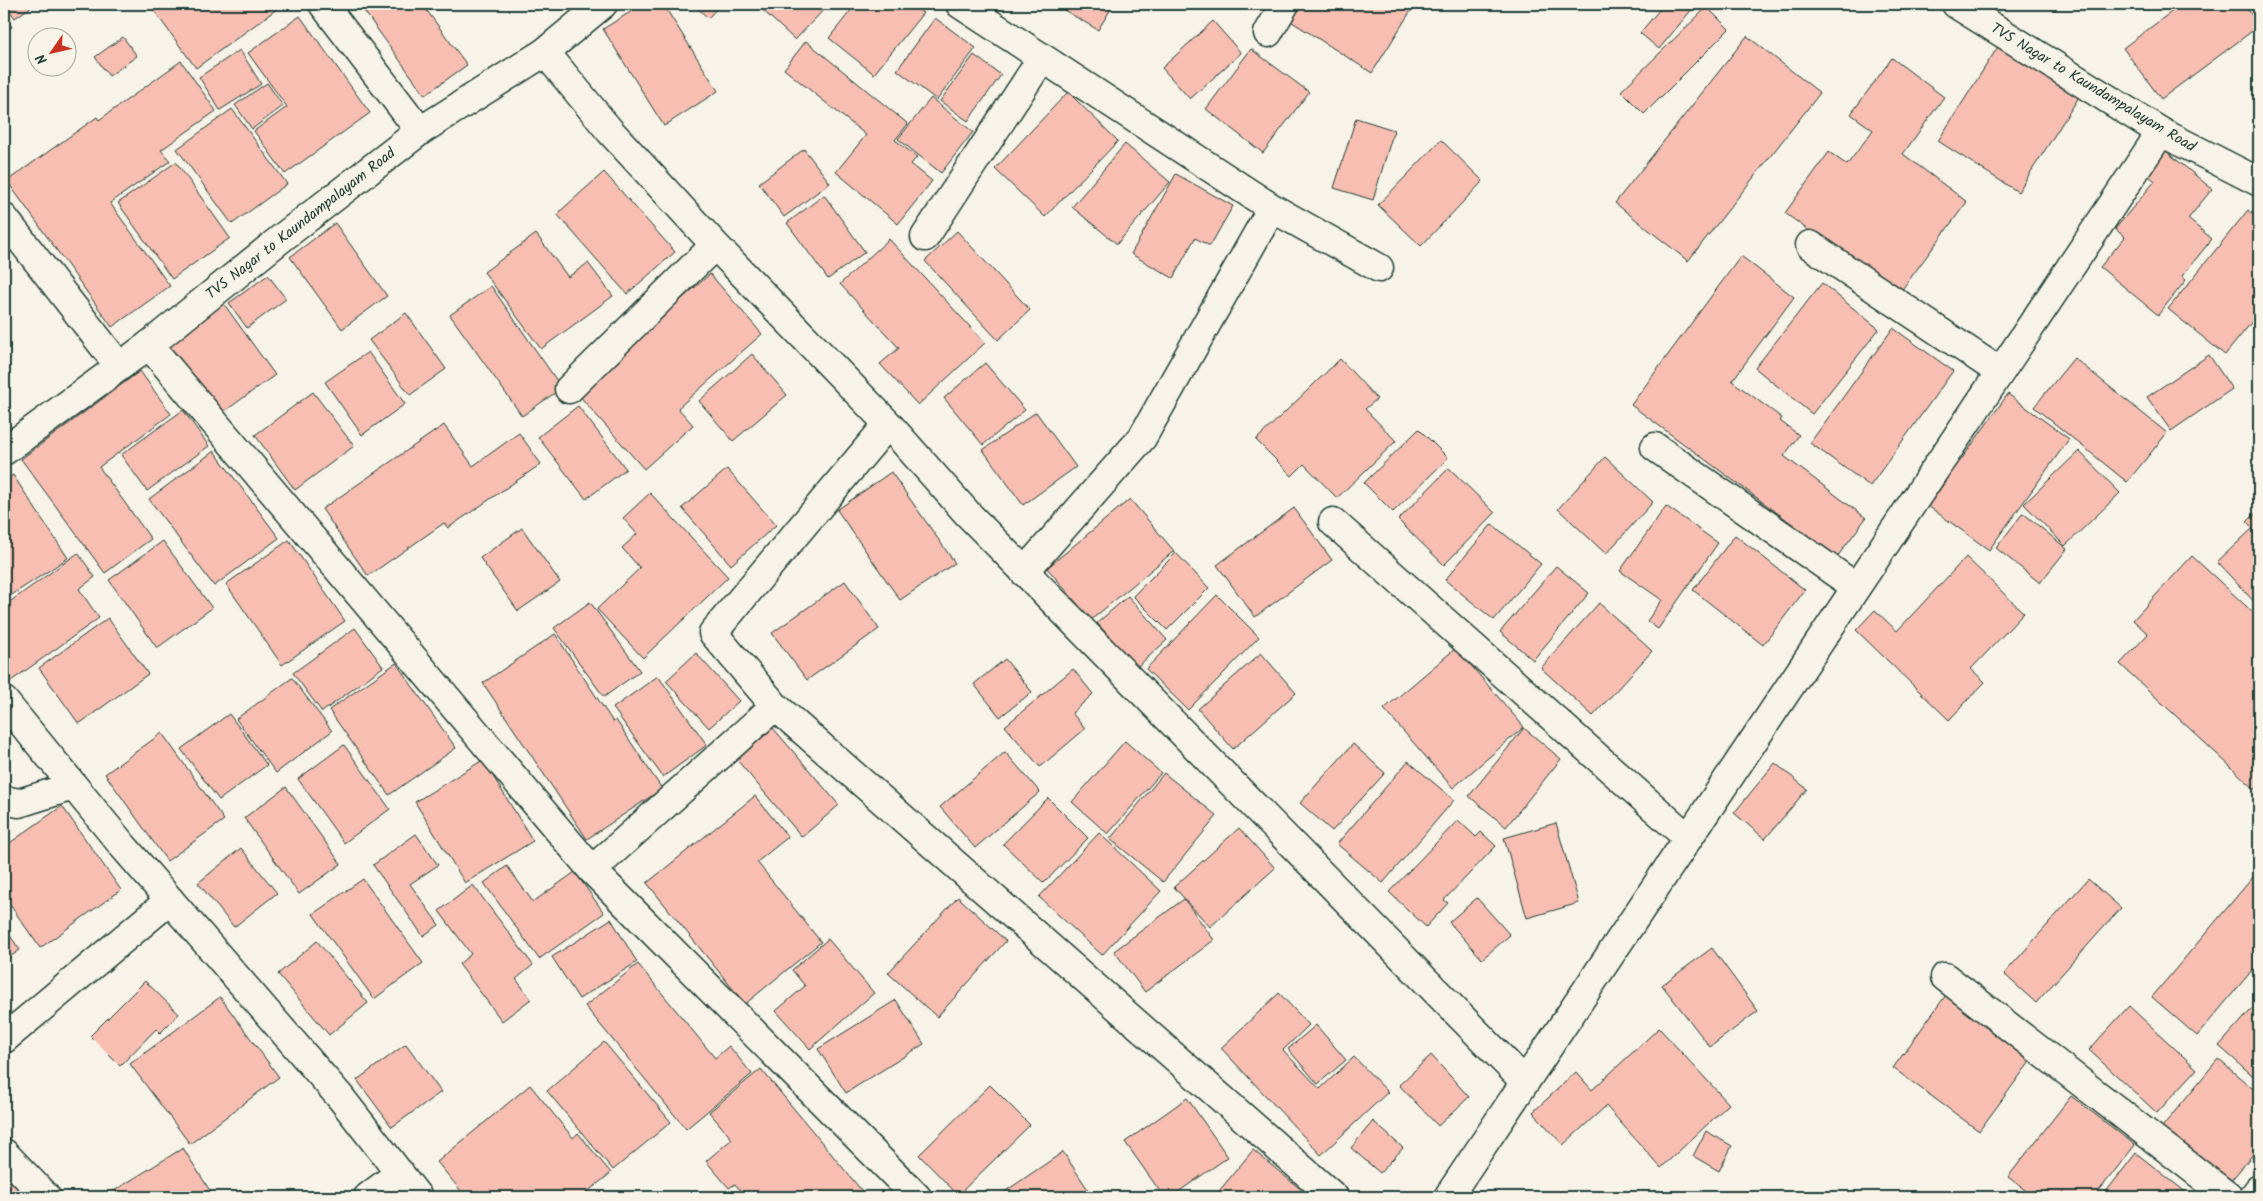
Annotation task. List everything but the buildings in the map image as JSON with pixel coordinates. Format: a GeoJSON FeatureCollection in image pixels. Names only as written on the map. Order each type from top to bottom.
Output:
{"type":"FeatureCollection","features":[{"type":"Feature","properties":{"kind":"street"},"geometry":{"type":"LineString","coordinates":[[323,4],[420,131]]}},
{"type":"Feature","properties":{"kind":"street","name":"TVS Nagar to Kaundampalayam Road"},"geometry":{"type":"LineString","coordinates":[[4,451],[149,345],[282,237],[420,131],[545,52],[603,4]]}},
{"type":"Feature","properties":{"kind":"street"},"geometry":{"type":"LineString","coordinates":[[960,4],[1272,208],[1379,268]]}},
{"type":"Feature","properties":{"kind":"street"},"geometry":{"type":"LineString","coordinates":[[1268,33],[1286,4]]}},
{"type":"Feature","properties":{"kind":"street","name":"TVS Nagar to Kaundampalayam Road"},"geometry":{"type":"LineString","coordinates":[[1956,4],[2161,132],[2259,182]]}},
{"type":"Feature","properties":{"kind":"street"},"geometry":{"type":"LineString","coordinates":[[545,52],[610,132],[715,245],[888,424],[967,513],[1525,1082]]}},
{"type":"Feature","properties":{"kind":"street"},"geometry":{"type":"LineString","coordinates":[[925,237],[1042,58]]}},
{"type":"Feature","properties":{"kind":"street"},"geometry":{"type":"LineString","coordinates":[[1448,1197],[2161,132]]}},
{"type":"Feature","properties":{"kind":"street"},"geometry":{"type":"LineString","coordinates":[[1024,572],[1142,438],[1272,208]]}},
{"type":"Feature","properties":{"kind":"street"},"geometry":{"type":"LineString","coordinates":[[4,218],[119,366]]}},
{"type":"Feature","properties":{"kind":"street"},"geometry":{"type":"LineString","coordinates":[[569,389],[715,245]]}},
{"type":"Feature","properties":{"kind":"street"},"geometry":{"type":"LineString","coordinates":[[1810,245],[2000,372]]}},
{"type":"Feature","properties":{"kind":"street"},"geometry":{"type":"LineString","coordinates":[[149,345],[592,870],[917,1197]]}},
{"type":"Feature","properties":{"kind":"street"},"geometry":{"type":"LineString","coordinates":[[888,424],[713,633],[775,706],[1334,1197]]}},
{"type":"Feature","properties":{"kind":"street"},"geometry":{"type":"LineString","coordinates":[[1655,447],[1856,587]]}},
{"type":"Feature","properties":{"kind":"street"},"geometry":{"type":"LineString","coordinates":[[1333,522],[1688,838]]}},
{"type":"Feature","properties":{"kind":"street"},"geometry":{"type":"LineString","coordinates":[[4,701],[73,786],[341,1098],[418,1197]]}},
{"type":"Feature","properties":{"kind":"street"},"geometry":{"type":"LineString","coordinates":[[592,870],[775,706]]}},
{"type":"Feature","properties":{"kind":"street"},"geometry":{"type":"LineString","coordinates":[[4,800],[19,803],[73,786]]}},
{"type":"Feature","properties":{"kind":"street"},"geometry":{"type":"LineString","coordinates":[[4,1039],[170,900]]}},
{"type":"Feature","properties":{"kind":"street"},"geometry":{"type":"LineString","coordinates":[[1945,977],[2229,1197]]}},
{"type":"Feature","properties":{"kind":"street"},"geometry":{"type":"LineString","coordinates":[[4,1153],[46,1197]]}},
{"type":"Feature","properties":{"kind":"street"},"geometry":{"type":"LineString","coordinates":[[368,1197],[400,1173]]}},
{"type":"Feature","properties":{"kind":"street"},"geometry":{"type":"LineString","coordinates":[[2252,1197],[2259,1189]]}}]}
